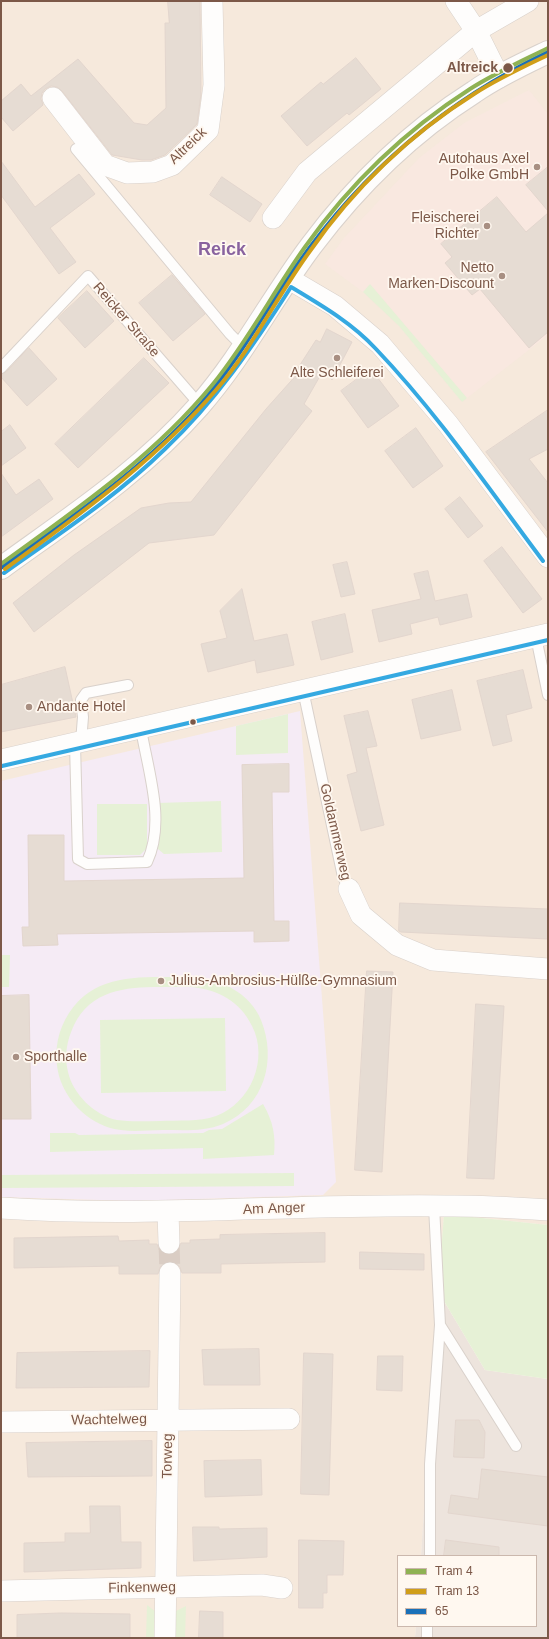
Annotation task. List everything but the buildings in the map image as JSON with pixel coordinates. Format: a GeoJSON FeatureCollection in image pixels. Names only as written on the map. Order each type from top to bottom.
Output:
{"type":"FeatureCollection","features":[{"type":"Feature","properties":{"kind":"street","name":"Altreick"},"geometry":{"type":"LineString","coordinates":[[53,98],[105,165],[128,173],[153,172],[172,165],[208,130],[214,85],[212,1]]}},
{"type":"Feature","properties":{"kind":"street"},"geometry":{"type":"LineString","coordinates":[[456,1],[476,31],[499,77]]}},
{"type":"Feature","properties":{"kind":"street"},"geometry":{"type":"LineString","coordinates":[[273,218],[307,172],[476,31],[528,1]]}},
{"type":"Feature","properties":{"kind":"street"},"geometry":{"type":"LineString","coordinates":[[1,568],[133,470],[157,450],[200,405],[248,342],[310,247],[362,184],[429,123],[474,91],[548,52]]}},
{"type":"Feature","properties":{"kind":"street"},"geometry":{"type":"LineString","coordinates":[[289,279],[335,306],[380,344],[448,424],[548,557]]}},
{"type":"Feature","properties":{"kind":"street"},"geometry":{"type":"LineString","coordinates":[[1,760],[141,729],[542,635]]}},
{"type":"Feature","properties":{"kind":"street","name":"Goldammerweg"},"geometry":{"type":"LineString","coordinates":[[349,889],[361,915],[397,945],[433,960],[548,969]]}},
{"type":"Feature","properties":{"kind":"street","name":"Am Anger"},"geometry":{"type":"LineString","coordinates":[[1,1208],[58,1212],[168,1212],[434,1206],[548,1210]]}},
{"type":"Feature","properties":{"kind":"street"},"geometry":{"type":"LineString","coordinates":[[168,1212],[169,1244]]}},
{"type":"Feature","properties":{"kind":"street","name":"Torweg"},"geometry":{"type":"LineString","coordinates":[[165,1638],[170,1273]]}},
{"type":"Feature","properties":{"kind":"street","name":"Wachtelweg"},"geometry":{"type":"LineString","coordinates":[[1,1422],[289,1418]]}},
{"type":"Feature","properties":{"kind":"street","name":"Finkenweg"},"geometry":{"type":"LineString","coordinates":[[1,1591],[262,1585],[282,1588]]}},
{"type":"Feature","properties":{"kind":"lane"},"geometry":{"type":"LineString","coordinates":[[76,150],[230,334],[248,342]]}},
{"type":"Feature","properties":{"kind":"lane","name":"Reicker Straße"},"geometry":{"type":"LineString","coordinates":[[1,368],[88,276],[200,405]]}},
{"type":"Feature","properties":{"kind":"lane"},"geometry":{"type":"LineString","coordinates":[[542,635],[548,695]]}},
{"type":"Feature","properties":{"kind":"lane"},"geometry":{"type":"LineString","coordinates":[[128,685],[86,693],[81,700],[83,717],[78,743],[78,859],[86,864],[147,862],[153,849],[155,810],[141,729]]}},
{"type":"Feature","properties":{"kind":"lane","name":"Goldammerweg"},"geometry":{"type":"LineString","coordinates":[[303,690],[342,871],[349,889]]}},
{"type":"Feature","properties":{"kind":"lane"},"geometry":{"type":"LineString","coordinates":[[430,1555],[430,1464],[440,1325],[434,1206]]}},
{"type":"Feature","properties":{"kind":"lane"},"geometry":{"type":"LineString","coordinates":[[440,1325],[516,1446]]}},
{"type":"Feature","properties":{"kind":"lane"},"geometry":{"type":"LineString","coordinates":[[427,1627],[427,1638]]}},
{"type":"Feature","properties":{"kind":"shaded area"},"geometry":{"type":"Polygon","coordinates":[[[1,1],[548,1],[548,1225],[444,1214],[421,1555],[397,1555],[397,1627],[416,1627],[415,1638],[1,1638],[1,1]]]}},
{"type":"Feature","properties":{"kind":"shaded area"},"geometry":{"type":"Polygon","coordinates":[[[529,90],[548,114],[548,335],[462,402],[399,326],[363,292],[325,264],[344,238],[419,158],[464,123],[529,90]]]}},
{"type":"Feature","properties":{"kind":"shaded area","name":"Julius-Ambrosius-Hülße-Gymnasium"},"geometry":{"type":"Polygon","coordinates":[[[300,711],[336,1182],[323,1195],[133,1201],[1,1197],[1,781],[300,711]]]}},
{"type":"Feature","properties":{"kind":"shaded area"},"geometry":{"type":"Polygon","coordinates":[[[438,1291],[485,1370],[548,1379],[548,1638],[415,1638],[416,1627],[537,1627],[537,1555],[421,1555],[438,1291]]]}},
{"type":"Feature","properties":{"kind":"green space"},"geometry":{"type":"Polygon","coordinates":[[[370,284],[467,398],[462,402],[399,326],[363,292],[370,284]]]}},
{"type":"Feature","properties":{"kind":"green space"},"geometry":{"type":"Polygon","coordinates":[[[288,714],[288,753],[236,755],[236,726],[288,714]]]}},
{"type":"Feature","properties":{"kind":"green space"},"geometry":{"type":"Polygon","coordinates":[[[221,801],[222,852],[164,854],[158,849],[157,803],[221,801]]]}},
{"type":"Feature","properties":{"kind":"green space"},"geometry":{"type":"Polygon","coordinates":[[[97,804],[147,804],[147,848],[140,855],[97,855],[97,804]]]}},
{"type":"Feature","properties":{"kind":"green space"},"geometry":{"type":"Polygon","coordinates":[[[1,955],[10,955],[9,987],[1,987],[1,955]]]}},
{"type":"Feature","properties":{"kind":"green space"},"geometry":{"type":"Polygon","coordinates":[[[156,977],[204,978],[224,984],[233,989],[250,1002],[261,1020],[266,1035],[268,1050],[267,1065],[264,1080],[258,1093],[249,1106],[237,1116],[216,1127],[193,1130],[121,1130],[110,1128],[91,1119],[74,1104],[63,1086],[57,1069],[56,1054],[60,1033],[65,1020],[76,1004],[90,992],[104,984],[121,980],[156,977]],[[142,987],[126,989],[110,993],[96,1000],[84,1010],[74,1025],[70,1036],[66,1060],[71,1080],[80,1096],[100,1113],[122,1121],[188,1120],[209,1118],[228,1110],[239,1101],[247,1091],[254,1078],[257,1066],[257,1039],[247,1017],[235,1003],[219,994],[192,987],[142,987]]]}},
{"type":"Feature","properties":{"kind":"green space"},"geometry":{"type":"Polygon","coordinates":[[[225,1018],[226,1091],[101,1093],[100,1020],[225,1018]]]}},
{"type":"Feature","properties":{"kind":"green space"},"geometry":{"type":"Polygon","coordinates":[[[263,1104],[273,1129],[275,1141],[274,1155],[203,1159],[203,1148],[50,1152],[50,1133],[75,1133],[79,1135],[203,1133],[209,1130],[222,1129],[263,1104]]]}},
{"type":"Feature","properties":{"kind":"green space"},"geometry":{"type":"Polygon","coordinates":[[[294,1173],[294,1186],[1,1188],[1,1175],[294,1173]]]}},
{"type":"Feature","properties":{"kind":"green space"},"geometry":{"type":"Polygon","coordinates":[[[444,1214],[548,1225],[548,1379],[485,1370],[438,1291],[444,1214]]]}},
{"type":"Feature","properties":{"kind":"green space"},"geometry":{"type":"Polygon","coordinates":[[[147,1605],[156,1612],[155,1638],[146,1638],[147,1605]]]}},
{"type":"Feature","properties":{"kind":"green space"},"geometry":{"type":"Polygon","coordinates":[[[186,1606],[185,1638],[176,1638],[176,1611],[186,1606]]]}},
{"type":"Feature","properties":{"kind":"tunnel"},"geometry":{"type":"LineString","coordinates":[[169,1243],[170,1273]]}},
{"type":"Feature","properties":{"kind":"tram line","name":"4"},"geometry":{"type":"LineString","coordinates":[[1,564],[113,481],[166,435],[190,410],[226,368],[293,264],[322,224],[340,202],[380,160],[423,122],[446,105],[479,83],[548,48]]}},
{"type":"Feature","properties":{"kind":"tram line","name":"13"},"geometry":{"type":"LineString","coordinates":[[5,569],[116,486],[168,440],[192,416],[216,390],[242,356],[298,268],[327,228],[384,164],[427,127],[474,94],[510,73],[548,55]]}},
{"type":"Feature","properties":{"kind":"transit line","name":"65"},"geometry":{"type":"LineString","coordinates":[[1,568],[79,512],[129,472],[154,451],[199,406],[226,372],[297,265],[323,231],[378,169],[441,116],[510,71],[548,52]]}},
{"type":"Feature","properties":{"kind":"transit line"},"geometry":{"type":"LineString","coordinates":[[4,573],[107,499],[165,449],[201,412],[233,372],[291,287],[325,308],[357,331],[399,374],[421,399],[483,479],[543,561]]}},
{"type":"Feature","properties":{"kind":"transit line"},"geometry":{"type":"LineString","coordinates":[[2,766],[548,640]]}},
{"type":"Feature","properties":{"kind":"place","name":"Altreick"},"geometry":{"type":"Point","coordinates":[508,68]}},
{"type":"Feature","properties":{"kind":"place","name":"Autohaus Axel Polke GmbH"},"geometry":{"type":"Point","coordinates":[537,167]}},
{"type":"Feature","properties":{"kind":"place","name":"Fleischerei Richter"},"geometry":{"type":"Point","coordinates":[487,226]}},
{"type":"Feature","properties":{"kind":"place","name":"Netto Marken-Discount"},"geometry":{"type":"Point","coordinates":[502,276]}},
{"type":"Feature","properties":{"kind":"place","name":"Alte Schleiferei"},"geometry":{"type":"Point","coordinates":[337,358]}},
{"type":"Feature","properties":{"kind":"place","name":"Andante Hotel"},"geometry":{"type":"Point","coordinates":[29,707]}},
{"type":"Feature","properties":{"kind":"place","name":"Julius-Ambrosius-Hülße-Gymnasium"},"geometry":{"type":"Point","coordinates":[161,981]}},
{"type":"Feature","properties":{"kind":"place","name":"Sporthalle"},"geometry":{"type":"Point","coordinates":[16,1057]}},
{"type":"Feature","properties":{"kind":"district","name":"Reick"},"geometry":{"type":"Point","coordinates":[222,250]}}]}
